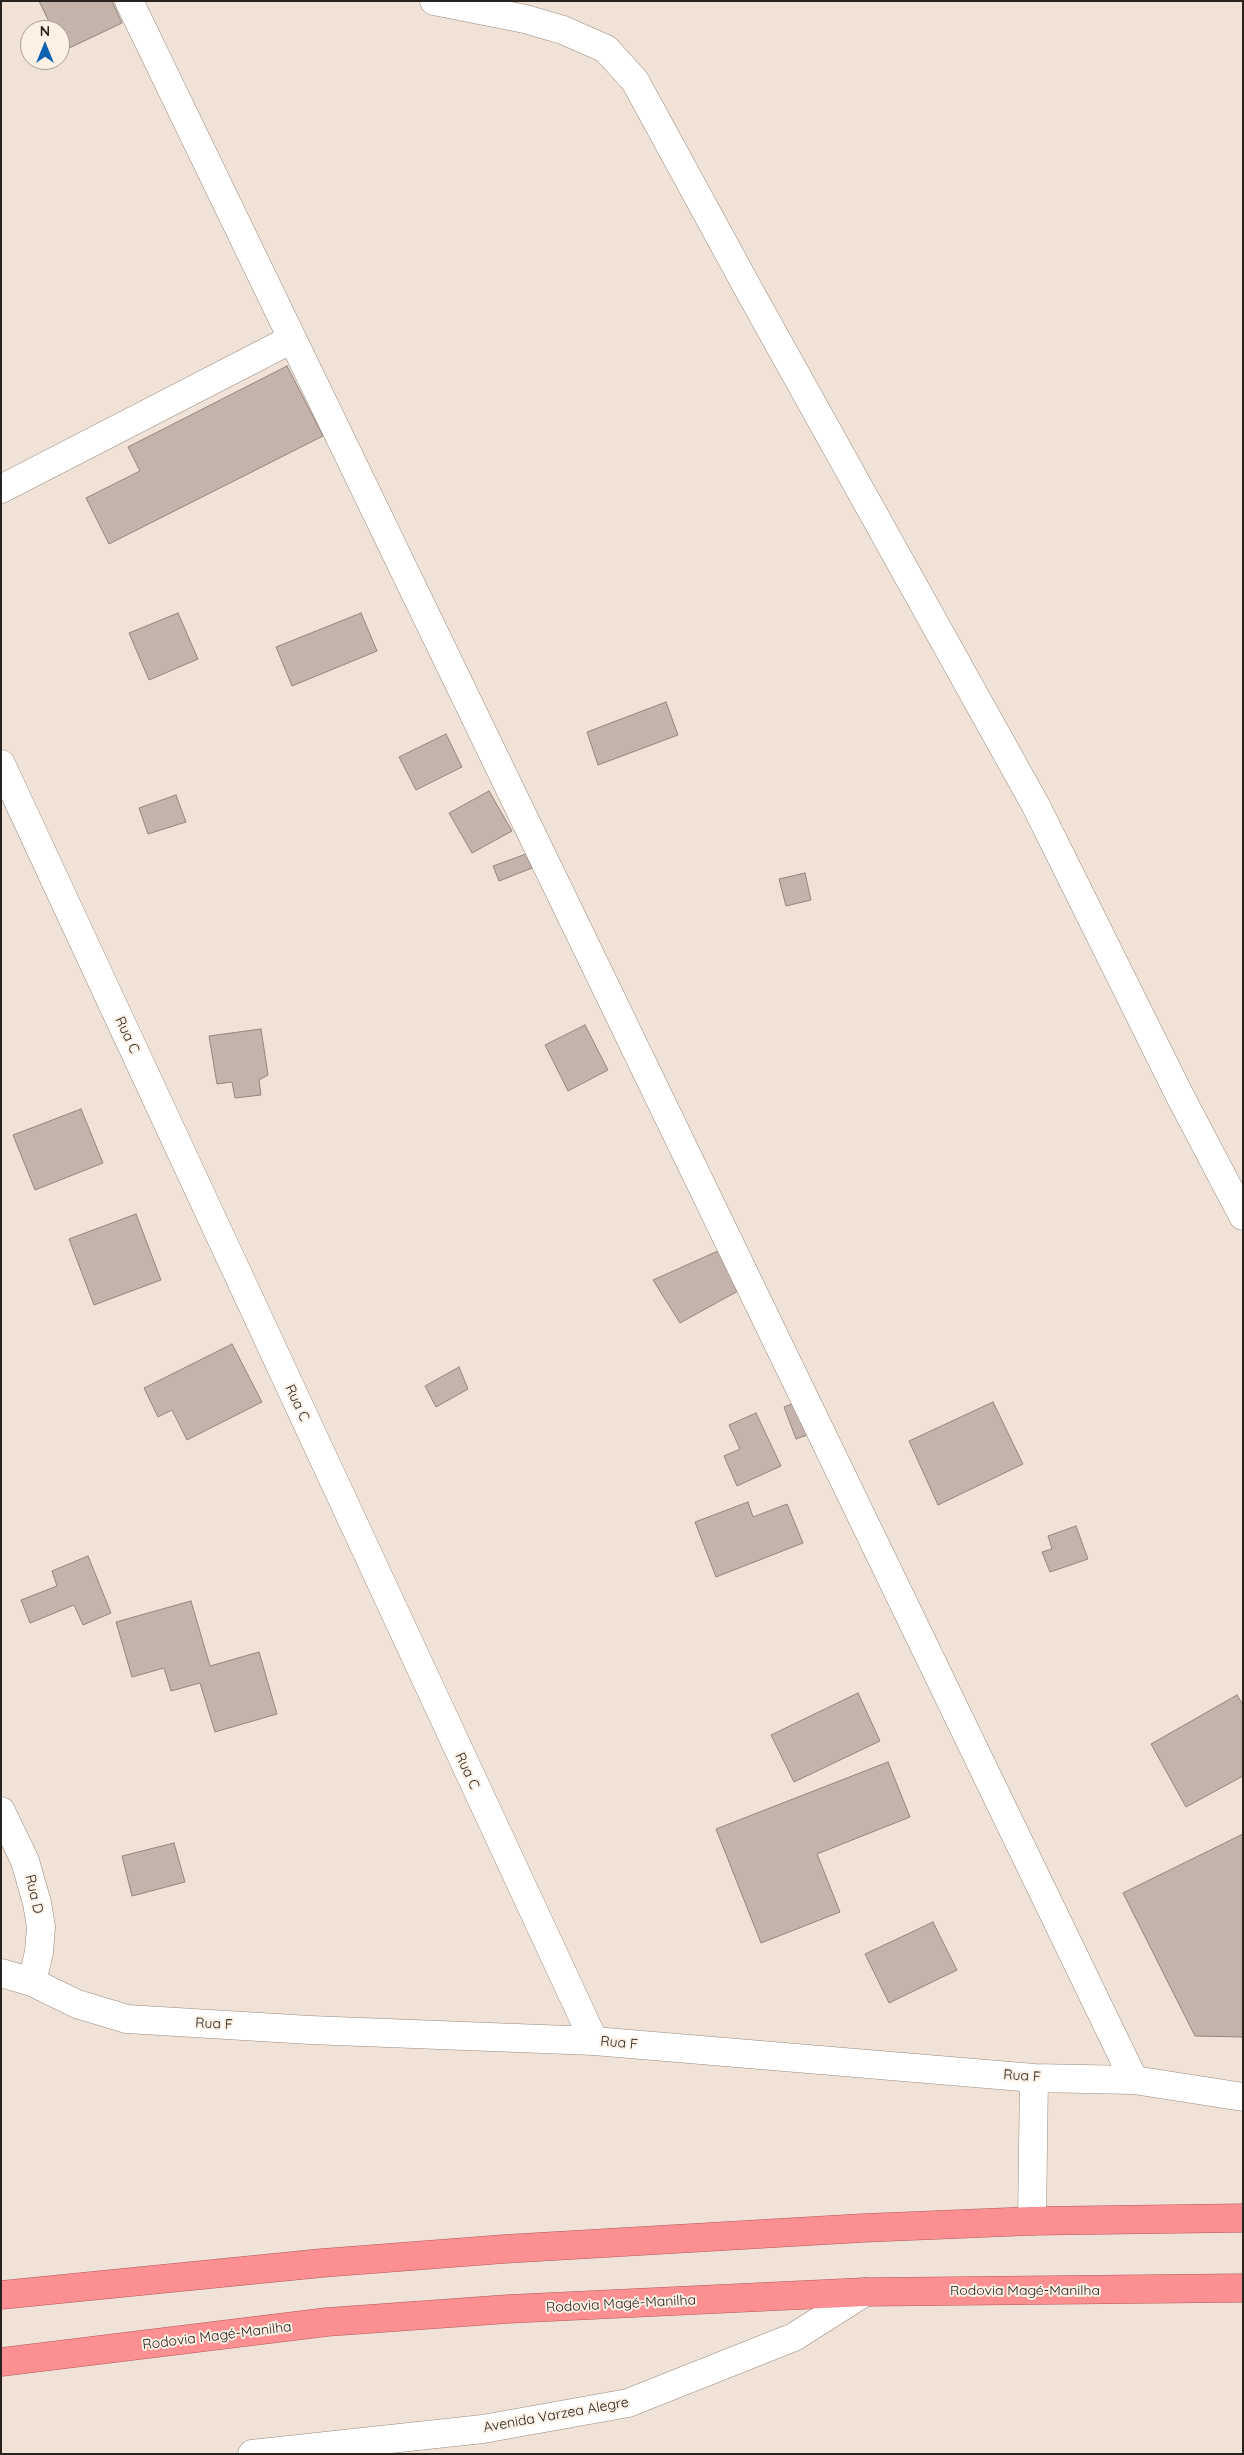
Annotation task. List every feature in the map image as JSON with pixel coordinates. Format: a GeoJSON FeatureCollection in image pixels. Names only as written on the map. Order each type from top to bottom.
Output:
{"type":"FeatureCollection","features":[{"type":"Feature","properties":{"kind":"highway"},"geometry":{"type":"LineString","coordinates":[[1,2295],[322,2263],[495,2250],[863,2228],[1032,2221],[1243,2218]]}},
{"type":"Feature","properties":{"kind":"highway","name":"Rodovia Magé-Manilha"},"geometry":{"type":"LineString","coordinates":[[1,2362],[326,2322],[508,2309],[865,2292],[1243,2288]]}},
{"type":"Feature","properties":{"kind":"street"},"geometry":{"type":"LineString","coordinates":[[129,1],[1134,2080]]}},
{"type":"Feature","properties":{"kind":"street"},"geometry":{"type":"LineString","coordinates":[[434,1],[563,30],[606,49],[635,81],[750,292],[1036,804],[1180,1096],[1243,1216]]}},
{"type":"Feature","properties":{"kind":"street"},"geometry":{"type":"LineString","coordinates":[[1,489],[292,339]]}},
{"type":"Feature","properties":{"kind":"street","name":"Rua C"},"geometry":{"type":"LineString","coordinates":[[1,764],[594,2041]]}},
{"type":"Feature","properties":{"kind":"street","name":"Rua D"},"geometry":{"type":"LineString","coordinates":[[1,1811],[25,1861],[37,1903],[41,1927],[39,1952],[32,1982]]}},
{"type":"Feature","properties":{"kind":"street","name":"Rua F"},"geometry":{"type":"LineString","coordinates":[[1,1973],[32,1982],[78,2004],[127,2019],[310,2030],[594,2041],[1034,2078],[1134,2080],[1243,2097]]}},
{"type":"Feature","properties":{"kind":"street"},"geometry":{"type":"LineString","coordinates":[[1032,2221],[1034,2078]]}},
{"type":"Feature","properties":{"kind":"street","name":"Avenida Varzea Alegre"},"geometry":{"type":"LineString","coordinates":[[252,2454],[483,2429],[628,2403],[794,2337],[865,2292]]}},
{"type":"Feature","properties":{"kind":"building"},"geometry":{"type":"Polygon","coordinates":[[[39,1],[112,1],[122,23],[70,48],[70,20],[48,20],[39,1]]]}},
{"type":"Feature","properties":{"kind":"building"},"geometry":{"type":"Polygon","coordinates":[[[287,366],[323,436],[109,544],[86,498],[140,471],[128,447],[287,366]]]}},
{"type":"Feature","properties":{"kind":"building"},"geometry":{"type":"Polygon","coordinates":[[[178,613],[198,659],[149,680],[129,633],[178,613]]]}},
{"type":"Feature","properties":{"kind":"building"},"geometry":{"type":"Polygon","coordinates":[[[361,613],[377,651],[292,686],[276,647],[361,613]]]}},
{"type":"Feature","properties":{"kind":"building"},"geometry":{"type":"Polygon","coordinates":[[[666,702],[678,735],[598,765],[587,732],[666,702]]]}},
{"type":"Feature","properties":{"kind":"building"},"geometry":{"type":"Polygon","coordinates":[[[446,734],[462,767],[416,790],[399,757],[446,734]]]}},
{"type":"Feature","properties":{"kind":"building"},"geometry":{"type":"Polygon","coordinates":[[[489,791],[512,831],[472,853],[449,813],[489,791]]]}},
{"type":"Feature","properties":{"kind":"building"},"geometry":{"type":"Polygon","coordinates":[[[176,795],[186,822],[148,834],[139,808],[176,795]]]}},
{"type":"Feature","properties":{"kind":"building"},"geometry":{"type":"Polygon","coordinates":[[[526,854],[532,868],[499,881],[493,866],[526,854]]]}},
{"type":"Feature","properties":{"kind":"building"},"geometry":{"type":"Polygon","coordinates":[[[805,873],[811,900],[786,906],[779,879],[805,873]]]}},
{"type":"Feature","properties":{"kind":"building"},"geometry":{"type":"Polygon","coordinates":[[[585,1025],[608,1070],[568,1091],[545,1045],[585,1025]]]}},
{"type":"Feature","properties":{"kind":"building"},"geometry":{"type":"Polygon","coordinates":[[[261,1029],[268,1075],[259,1080],[261,1095],[235,1098],[232,1082],[217,1084],[209,1036],[261,1029]]]}},
{"type":"Feature","properties":{"kind":"building"},"geometry":{"type":"Polygon","coordinates":[[[81,1109],[103,1163],[35,1190],[13,1135],[81,1109]]]}},
{"type":"Feature","properties":{"kind":"building"},"geometry":{"type":"Polygon","coordinates":[[[136,1214],[161,1280],[94,1305],[69,1239],[136,1214]]]}},
{"type":"Feature","properties":{"kind":"building"},"geometry":{"type":"Polygon","coordinates":[[[718,1251],[738,1291],[680,1323],[653,1280],[718,1251]]]}},
{"type":"Feature","properties":{"kind":"building"},"geometry":{"type":"Polygon","coordinates":[[[232,1344],[262,1402],[187,1440],[172,1410],[158,1417],[144,1388],[232,1344]]]}},
{"type":"Feature","properties":{"kind":"building"},"geometry":{"type":"Polygon","coordinates":[[[459,1367],[468,1389],[436,1407],[425,1386],[459,1367]]]}},
{"type":"Feature","properties":{"kind":"building"},"geometry":{"type":"Polygon","coordinates":[[[797,1402],[810,1434],[796,1439],[784,1407],[797,1402]]]}},
{"type":"Feature","properties":{"kind":"building"},"geometry":{"type":"Polygon","coordinates":[[[993,1402],[1023,1464],[938,1505],[909,1441],[993,1402]]]}},
{"type":"Feature","properties":{"kind":"building"},"geometry":{"type":"Polygon","coordinates":[[[756,1413],[781,1466],[737,1486],[724,1456],[740,1449],[729,1425],[756,1413]]]}},
{"type":"Feature","properties":{"kind":"building"},"geometry":{"type":"Polygon","coordinates":[[[748,1502],[753,1517],[787,1504],[803,1543],[716,1577],[695,1522],[748,1502]]]}},
{"type":"Feature","properties":{"kind":"building"},"geometry":{"type":"Polygon","coordinates":[[[1076,1526],[1088,1559],[1050,1572],[1042,1552],[1052,1549],[1048,1536],[1076,1526]]]}},
{"type":"Feature","properties":{"kind":"building"},"geometry":{"type":"Polygon","coordinates":[[[88,1556],[111,1613],[83,1625],[74,1605],[30,1623],[21,1600],[57,1586],[52,1571],[88,1556]]]}},
{"type":"Feature","properties":{"kind":"building"},"geometry":{"type":"Polygon","coordinates":[[[191,1601],[210,1666],[259,1652],[277,1714],[215,1732],[200,1683],[171,1691],[164,1668],[132,1677],[116,1622],[191,1601]]]}},
{"type":"Feature","properties":{"kind":"building"},"geometry":{"type":"Polygon","coordinates":[[[858,1693],[880,1741],[794,1782],[771,1735],[858,1693]]]}},
{"type":"Feature","properties":{"kind":"building"},"geometry":{"type":"Polygon","coordinates":[[[1237,1695],[1243,1705],[1243,1776],[1186,1807],[1151,1744],[1237,1695]]]}},
{"type":"Feature","properties":{"kind":"building"},"geometry":{"type":"Polygon","coordinates":[[[888,1762],[910,1817],[817,1854],[840,1912],[761,1943],[716,1829],[888,1762]]]}},
{"type":"Feature","properties":{"kind":"building"},"geometry":{"type":"Polygon","coordinates":[[[1243,1834],[1243,2037],[1195,2036],[1123,1893],[1243,1834]]]}},
{"type":"Feature","properties":{"kind":"building"},"geometry":{"type":"Polygon","coordinates":[[[174,1843],[185,1882],[132,1896],[122,1856],[174,1843]]]}},
{"type":"Feature","properties":{"kind":"building"},"geometry":{"type":"Polygon","coordinates":[[[933,1922],[957,1970],[889,2003],[865,1954],[933,1922]]]}}]}
